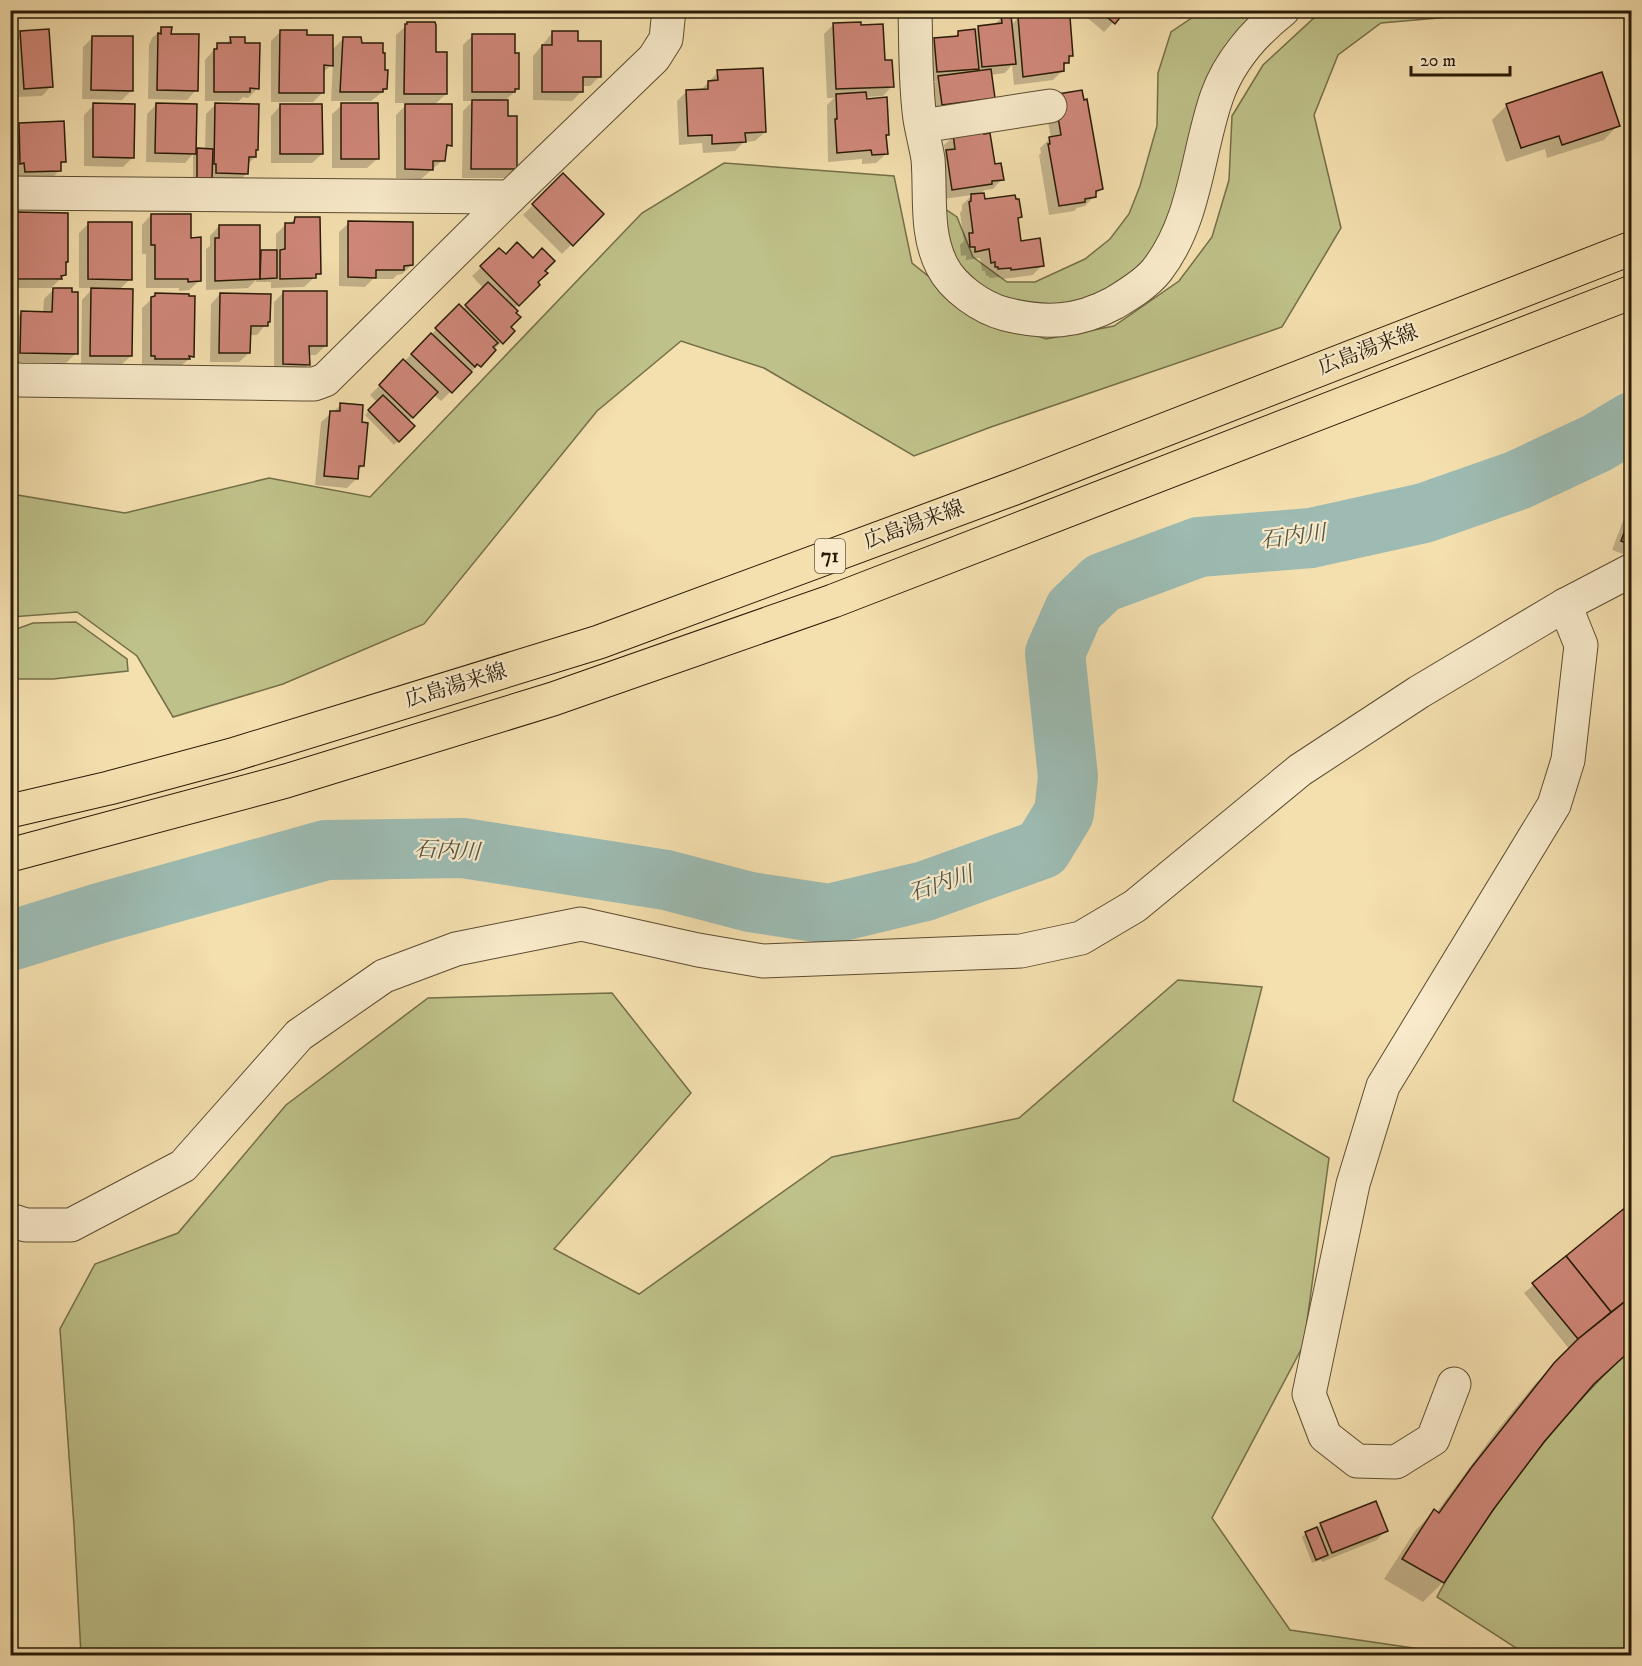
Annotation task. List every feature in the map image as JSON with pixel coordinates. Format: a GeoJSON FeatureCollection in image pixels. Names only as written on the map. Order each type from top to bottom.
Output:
{"type":"FeatureCollection","features":[{"type":"Feature","properties":{"kind":"main road","name":"広島湯来線"},"geometry":{"type":"LineString","coordinates":[[10,811],[109,788],[232,755],[599,642],[1012,489],[1632,248]]}},
{"type":"Feature","properties":{"kind":"main road","name":"広島湯来線"},"geometry":{"type":"LineString","coordinates":[[10,855],[286,782],[554,699],[833,601],[1632,292]]}},
{"type":"Feature","properties":{"kind":"street"},"geometry":{"type":"LineString","coordinates":[[10,379],[19,381],[314,384],[325,380],[654,57],[666,39],[669,10]]}},
{"type":"Feature","properties":{"kind":"street"},"geometry":{"type":"LineString","coordinates":[[915,10],[922,126],[934,248],[949,276],[972,297],[993,310],[1047,322],[1081,317],[1106,307],[1128,295],[1156,272],[1172,248],[1196,180],[1218,94],[1231,68],[1247,45],[1283,10]]}},
{"type":"Feature","properties":{"kind":"street"},"geometry":{"type":"LineString","coordinates":[[922,126],[1050,106]]}},
{"type":"Feature","properties":{"kind":"street"},"geometry":{"type":"LineString","coordinates":[[10,193],[510,197]]}},
{"type":"Feature","properties":{"kind":"street"},"geometry":{"type":"LineString","coordinates":[[10,1220],[26,1225],[71,1225],[183,1166],[299,1035],[384,976],[456,949],[581,924],[698,950],[763,961],[1021,951],[1081,938],[1135,906],[1300,770],[1419,692],[1565,605],[1632,570]]}},
{"type":"Feature","properties":{"kind":"street"},"geometry":{"type":"LineString","coordinates":[[1454,1384],[1433,1439],[1396,1462],[1358,1461],[1325,1436],[1309,1394],[1353,1184],[1383,1086],[1554,806],[1568,760],[1581,645],[1565,605]]}},
{"type":"Feature","properties":{"kind":"green space"},"geometry":{"type":"Polygon","coordinates":[[[1332,10],[1519,11],[1381,23],[1338,55],[1314,115],[1341,228],[1282,327],[991,427],[914,456],[764,368],[681,341],[597,411],[424,624],[283,684],[173,717],[137,656],[77,612],[11,617],[11,494],[125,513],[269,478],[370,497],[642,213],[724,163],[894,176],[912,263],[977,315],[1046,339],[1114,326],[1179,281],[1212,237],[1229,180],[1232,116],[1263,65],[1315,17],[1332,10]]]}},
{"type":"Feature","properties":{"kind":"green space"},"geometry":{"type":"Polygon","coordinates":[[[1202,11],[1256,11],[1232,39],[1189,184],[1148,265],[1085,306],[1020,304],[982,287],[954,259],[947,242],[945,209],[957,217],[973,257],[1007,282],[1035,282],[1085,259],[1110,239],[1129,214],[1140,186],[1157,126],[1158,73],[1171,32],[1202,11]]]}},
{"type":"Feature","properties":{"kind":"green space"},"geometry":{"type":"Polygon","coordinates":[[[76,622],[127,659],[128,671],[53,679],[11,679],[11,631],[33,623],[76,622]]]}},
{"type":"Feature","properties":{"kind":"green space"},"geometry":{"type":"Polygon","coordinates":[[[1178,980],[1262,987],[1233,1101],[1329,1158],[1304,1344],[1212,1518],[1290,1630],[1427,1650],[1436,1655],[81,1655],[60,1329],[95,1264],[178,1233],[286,1105],[428,998],[612,993],[691,1093],[554,1249],[639,1294],[832,1157],[1019,1118],[1178,980]]]}},
{"type":"Feature","properties":{"kind":"green space"},"geometry":{"type":"Polygon","coordinates":[[[1631,1349],[1631,1655],[1527,1655],[1437,1597],[1460,1558],[1529,1461],[1588,1392],[1631,1349]]]}},
{"type":"Feature","properties":{"kind":"building"},"geometry":{"type":"Polygon","coordinates":[[[1099,10],[1126,10],[1115,24],[1099,10]]]}},
{"type":"Feature","properties":{"kind":"building"},"geometry":{"type":"Polygon","coordinates":[[[1065,13],[1065,17],[1070,17],[1073,56],[1069,56],[1069,63],[1064,63],[1064,71],[1023,77],[1018,17],[1065,13]]]}},
{"type":"Feature","properties":{"kind":"building"},"geometry":{"type":"Polygon","coordinates":[[[1001,15],[1011,15],[1016,64],[982,67],[978,26],[1002,23],[1001,15]]]}},
{"type":"Feature","properties":{"kind":"building"},"geometry":{"type":"Polygon","coordinates":[[[407,22],[435,22],[436,52],[447,52],[447,94],[404,94],[405,24],[407,22]]]}},
{"type":"Feature","properties":{"kind":"building"},"geometry":{"type":"Polygon","coordinates":[[[861,22],[861,25],[883,24],[885,60],[892,60],[894,87],[836,89],[833,23],[861,22]]]}},
{"type":"Feature","properties":{"kind":"building"},"geometry":{"type":"Polygon","coordinates":[[[161,27],[172,27],[171,34],[199,34],[198,91],[157,90],[158,33],[161,34],[161,27]]]}},
{"type":"Feature","properties":{"kind":"building"},"geometry":{"type":"Polygon","coordinates":[[[49,29],[53,87],[24,89],[20,31],[49,29]]]}},
{"type":"Feature","properties":{"kind":"building"},"geometry":{"type":"Polygon","coordinates":[[[975,29],[979,69],[937,72],[934,38],[958,36],[958,31],[975,29]]]}},
{"type":"Feature","properties":{"kind":"building"},"geometry":{"type":"Polygon","coordinates":[[[280,30],[307,30],[307,35],[333,35],[333,66],[324,65],[324,93],[279,93],[280,30]]]}},
{"type":"Feature","properties":{"kind":"building"},"geometry":{"type":"Polygon","coordinates":[[[552,31],[578,31],[578,41],[601,41],[601,77],[583,77],[583,92],[542,92],[542,45],[552,45],[552,31]]]}},
{"type":"Feature","properties":{"kind":"building"},"geometry":{"type":"Polygon","coordinates":[[[472,34],[515,34],[515,53],[519,53],[519,89],[515,89],[515,92],[472,92],[472,34]]]}},
{"type":"Feature","properties":{"kind":"building"},"geometry":{"type":"Polygon","coordinates":[[[92,36],[133,36],[133,91],[91,90],[92,36]]]}},
{"type":"Feature","properties":{"kind":"building"},"geometry":{"type":"Polygon","coordinates":[[[230,37],[245,37],[245,43],[260,43],[259,89],[250,88],[250,92],[214,92],[214,49],[217,49],[217,43],[231,43],[230,37]]]}},
{"type":"Feature","properties":{"kind":"building"},"geometry":{"type":"Polygon","coordinates":[[[343,37],[361,37],[362,43],[383,43],[385,70],[388,70],[387,89],[383,89],[383,92],[340,92],[343,37]]]}},
{"type":"Feature","properties":{"kind":"building"},"geometry":{"type":"Polygon","coordinates":[[[763,68],[766,132],[745,133],[746,142],[712,144],[712,135],[688,136],[686,90],[708,89],[708,81],[718,80],[717,70],[763,68]]]}},
{"type":"Feature","properties":{"kind":"building"},"geometry":{"type":"Polygon","coordinates":[[[991,69],[995,98],[942,105],[938,76],[991,69]]]}},
{"type":"Feature","properties":{"kind":"building"},"geometry":{"type":"Polygon","coordinates":[[[1602,72],[1620,126],[1562,145],[1559,136],[1521,148],[1506,104],[1602,72]]]}},
{"type":"Feature","properties":{"kind":"building"},"geometry":{"type":"Polygon","coordinates":[[[1082,90],[1084,100],[1087,99],[1103,189],[1096,191],[1096,197],[1085,199],[1085,202],[1059,206],[1048,144],[1050,144],[1049,137],[1061,135],[1056,105],[1058,94],[1082,90]]]}},
{"type":"Feature","properties":{"kind":"building"},"geometry":{"type":"Polygon","coordinates":[[[866,92],[867,99],[887,97],[888,154],[872,155],[871,150],[837,153],[836,94],[866,92]]]}},
{"type":"Feature","properties":{"kind":"building"},"geometry":{"type":"Polygon","coordinates":[[[472,100],[508,100],[508,116],[517,116],[517,169],[471,169],[472,100]]]}},
{"type":"Feature","properties":{"kind":"building"},"geometry":{"type":"Polygon","coordinates":[[[93,103],[135,104],[134,158],[93,157],[93,103]]]}},
{"type":"Feature","properties":{"kind":"building"},"geometry":{"type":"Polygon","coordinates":[[[156,103],[197,104],[196,154],[155,153],[156,103]]]}},
{"type":"Feature","properties":{"kind":"building"},"geometry":{"type":"Polygon","coordinates":[[[215,103],[259,104],[258,150],[256,150],[256,157],[249,157],[248,174],[216,173],[216,164],[214,164],[215,103]]]}},
{"type":"Feature","properties":{"kind":"building"},"geometry":{"type":"Polygon","coordinates":[[[341,103],[378,103],[379,159],[341,159],[341,103]]]}},
{"type":"Feature","properties":{"kind":"building"},"geometry":{"type":"Polygon","coordinates":[[[280,104],[322,104],[323,154],[280,154],[280,104]]]}},
{"type":"Feature","properties":{"kind":"building"},"geometry":{"type":"Polygon","coordinates":[[[405,104],[452,104],[452,146],[447,145],[445,161],[433,161],[433,170],[405,169],[405,104]]]}},
{"type":"Feature","properties":{"kind":"building"},"geometry":{"type":"Polygon","coordinates":[[[64,121],[66,162],[61,162],[61,171],[25,172],[24,163],[20,164],[19,123],[64,121]]]}},
{"type":"Feature","properties":{"kind":"building"},"geometry":{"type":"Polygon","coordinates":[[[984,129],[984,134],[990,133],[995,164],[1001,163],[1004,180],[952,190],[946,150],[955,149],[953,134],[984,129]]]}},
{"type":"Feature","properties":{"kind":"building"},"geometry":{"type":"Polygon","coordinates":[[[197,148],[213,149],[212,178],[197,178],[197,148]]]}},
{"type":"Feature","properties":{"kind":"building"},"geometry":{"type":"Polygon","coordinates":[[[563,173],[604,214],[573,246],[532,204],[563,173]]]}},
{"type":"Feature","properties":{"kind":"building"},"geometry":{"type":"Polygon","coordinates":[[[984,193],[985,199],[1015,195],[1016,199],[1019,199],[1022,217],[1018,218],[1021,241],[1040,238],[1044,266],[1011,270],[1011,268],[998,269],[995,267],[995,262],[991,263],[989,249],[975,252],[975,247],[970,247],[969,233],[973,233],[969,202],[971,194],[984,193]]]}},
{"type":"Feature","properties":{"kind":"building"},"geometry":{"type":"Polygon","coordinates":[[[17,212],[68,213],[68,262],[66,262],[66,275],[61,276],[62,279],[17,279],[17,212]]]}},
{"type":"Feature","properties":{"kind":"building"},"geometry":{"type":"Polygon","coordinates":[[[151,214],[191,214],[191,238],[201,237],[201,281],[155,279],[155,245],[151,245],[151,214]]]}},
{"type":"Feature","properties":{"kind":"building"},"geometry":{"type":"Polygon","coordinates":[[[295,217],[320,217],[321,274],[316,274],[316,278],[280,279],[280,250],[285,249],[285,223],[294,223],[295,217]]]}},
{"type":"Feature","properties":{"kind":"building"},"geometry":{"type":"Polygon","coordinates":[[[348,221],[413,222],[413,265],[404,266],[404,270],[376,270],[376,278],[348,277],[348,221]]]}},
{"type":"Feature","properties":{"kind":"building"},"geometry":{"type":"Polygon","coordinates":[[[88,222],[132,222],[132,280],[88,279],[88,222]]]}},
{"type":"Feature","properties":{"kind":"building"},"geometry":{"type":"Polygon","coordinates":[[[219,225],[260,225],[260,279],[215,281],[215,238],[219,238],[219,225]]]}},
{"type":"Feature","properties":{"kind":"building"},"geometry":{"type":"Polygon","coordinates":[[[517,242],[533,258],[542,248],[555,261],[545,271],[548,273],[538,282],[540,285],[519,306],[480,266],[499,248],[506,254],[517,242]]]}},
{"type":"Feature","properties":{"kind":"building"},"geometry":{"type":"Polygon","coordinates":[[[261,250],[277,250],[277,278],[260,279],[261,250]]]}},
{"type":"Feature","properties":{"kind":"building"},"geometry":{"type":"Polygon","coordinates":[[[488,282],[518,311],[516,313],[521,317],[511,327],[515,331],[503,344],[465,305],[488,282]]]}},
{"type":"Feature","properties":{"kind":"building"},"geometry":{"type":"Polygon","coordinates":[[[53,288],[72,288],[72,292],[78,292],[78,354],[20,353],[21,311],[52,312],[53,288]]]}},
{"type":"Feature","properties":{"kind":"building"},"geometry":{"type":"Polygon","coordinates":[[[91,288],[133,289],[132,356],[90,356],[91,288]]]}},
{"type":"Feature","properties":{"kind":"building"},"geometry":{"type":"Polygon","coordinates":[[[283,291],[327,291],[327,346],[309,346],[310,365],[283,364],[283,291]]]}},
{"type":"Feature","properties":{"kind":"building"},"geometry":{"type":"Polygon","coordinates":[[[155,293],[195,296],[194,357],[155,359],[155,356],[151,356],[151,297],[155,296],[155,293]]]}},
{"type":"Feature","properties":{"kind":"building"},"geometry":{"type":"Polygon","coordinates":[[[220,293],[271,294],[270,322],[268,326],[251,326],[250,353],[219,353],[220,293]]]}},
{"type":"Feature","properties":{"kind":"building"},"geometry":{"type":"Polygon","coordinates":[[[459,304],[498,343],[493,347],[496,350],[481,367],[477,364],[475,367],[435,328],[459,304]]]}},
{"type":"Feature","properties":{"kind":"building"},"geometry":{"type":"Polygon","coordinates":[[[431,333],[472,372],[452,393],[411,354],[431,333]]]}},
{"type":"Feature","properties":{"kind":"building"},"geometry":{"type":"Polygon","coordinates":[[[403,359],[438,392],[413,418],[379,385],[403,359]]]}},
{"type":"Feature","properties":{"kind":"building"},"geometry":{"type":"Polygon","coordinates":[[[383,395],[415,426],[399,442],[368,410],[383,395]]]}},
{"type":"Feature","properties":{"kind":"building"},"geometry":{"type":"Polygon","coordinates":[[[340,403],[363,405],[362,422],[368,423],[364,466],[359,466],[358,479],[324,476],[330,411],[340,411],[340,403]]]}},
{"type":"Feature","properties":{"kind":"building"},"geometry":{"type":"Polygon","coordinates":[[[1632,511],[1632,545],[1621,541],[1632,511]]]}},
{"type":"Feature","properties":{"kind":"building"},"geometry":{"type":"Polygon","coordinates":[[[1632,1202],[1632,1296],[1611,1312],[1566,1256],[1632,1202]]]}},
{"type":"Feature","properties":{"kind":"building"},"geometry":{"type":"Polygon","coordinates":[[[1566,1256],[1611,1312],[1578,1339],[1532,1283],[1566,1256]]]}},
{"type":"Feature","properties":{"kind":"building"},"geometry":{"type":"Polygon","coordinates":[[[1632,1296],[1632,1349],[1594,1384],[1544,1442],[1493,1510],[1444,1583],[1402,1559],[1434,1509],[1439,1513],[1471,1468],[1554,1363],[1578,1339],[1632,1296]]]}},
{"type":"Feature","properties":{"kind":"building"},"geometry":{"type":"Polygon","coordinates":[[[1376,1501],[1388,1531],[1332,1553],[1320,1523],[1376,1501]]]}},
{"type":"Feature","properties":{"kind":"building"},"geometry":{"type":"Polygon","coordinates":[[[1317,1527],[1328,1555],[1316,1560],[1305,1532],[1317,1527]]]}},
{"type":"Feature","properties":{"kind":"waterway","name":"石内川"},"geometry":{"type":"LineString","coordinates":[[10,941],[100,913],[326,850],[463,848],[666,880],[750,902],[829,914],[925,891],[1042,849],[1064,813],[1068,777],[1055,653],[1074,610],[1102,583],[1199,547],[1311,538],[1424,513],[1518,480],[1597,443],[1632,422]]}}]}
